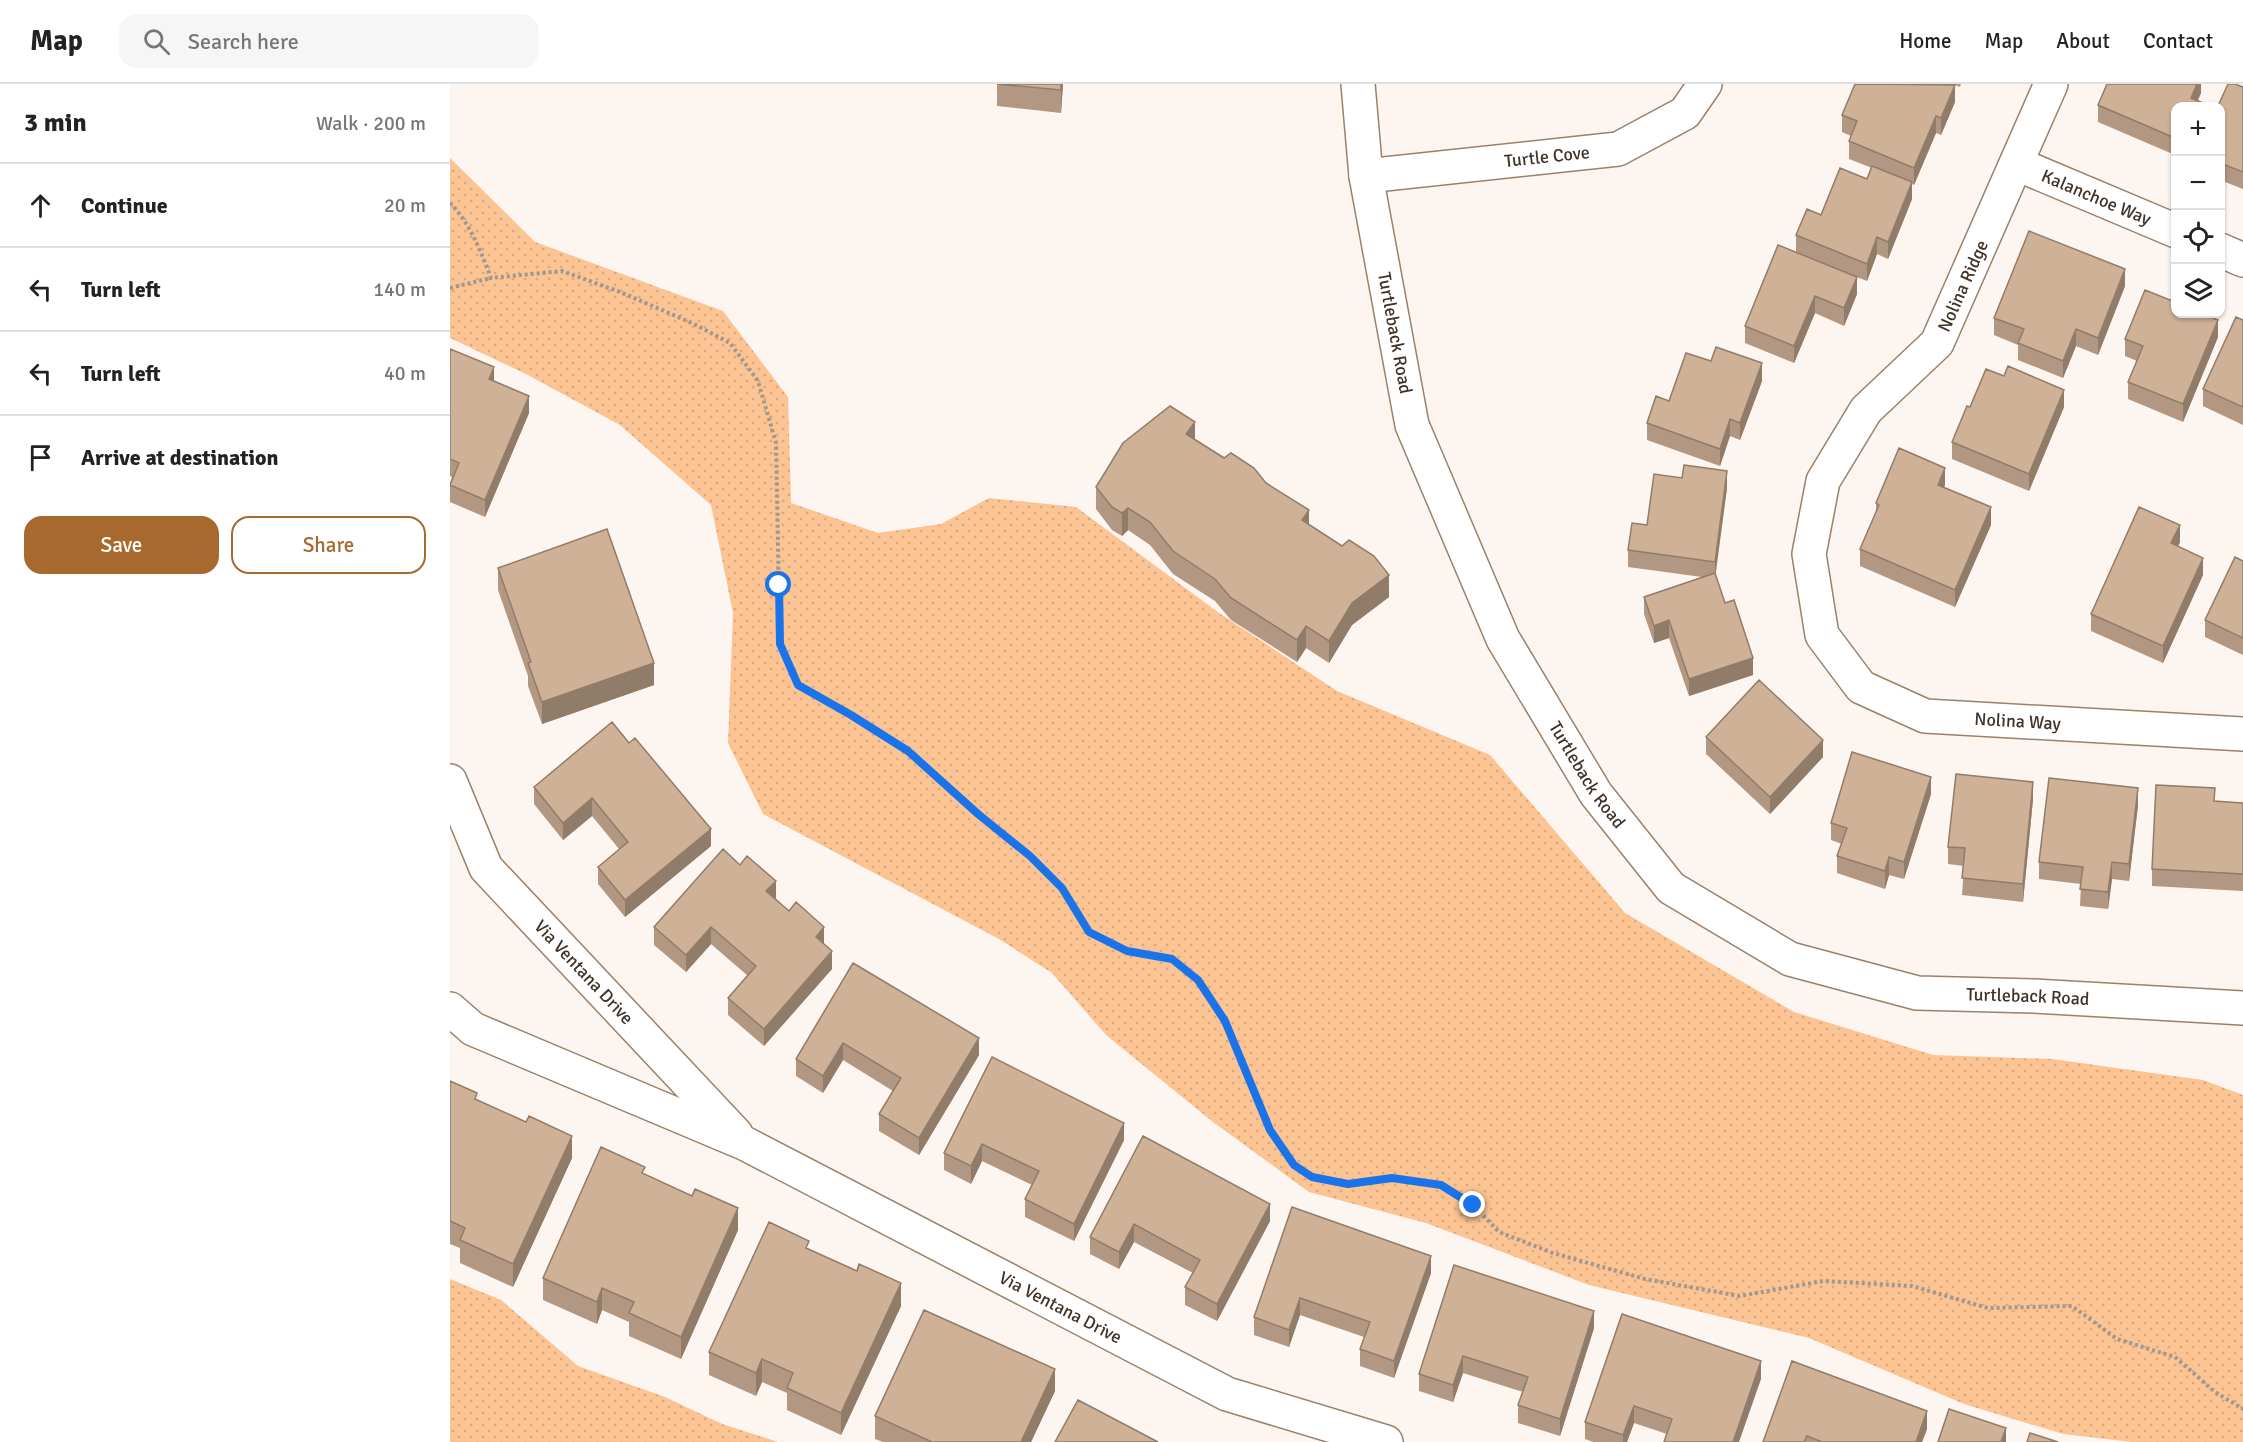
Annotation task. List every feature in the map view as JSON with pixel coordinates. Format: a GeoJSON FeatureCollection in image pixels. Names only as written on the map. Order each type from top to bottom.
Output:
{"type":"FeatureCollection","features":[{"type":"Feature","properties":{"kind":"street","name":"Turtleback Road"},"geometry":{"type":"LineString","coordinates":[[1358,84],[1366,176],[1412,425],[1503,639],[1596,794],[1671,888],[1790,959],[1917,993],[2034,996],[2243,1008]]}},
{"type":"Feature","properties":{"kind":"street","name":"Turtle Cove"},"geometry":{"type":"LineString","coordinates":[[1366,176],[1618,149],[1685,113],[1705,84]]}},
{"type":"Feature","properties":{"kind":"street","name":"Nolina Ridge"},"geometry":{"type":"LineString","coordinates":[[1822,635],[1809,554],[1823,481],[1866,410],[1937,343],[2051,84]]}},
{"type":"Feature","properties":{"kind":"street","name":"Kalanchoe Way"},"geometry":{"type":"LineString","coordinates":[[2017,164],[2171,229]]}},
{"type":"Feature","properties":{"kind":"street"},"geometry":{"type":"LineString","coordinates":[[2225,252],[2243,260]]}},
{"type":"Feature","properties":{"kind":"street","name":"Nolina Way"},"geometry":{"type":"LineString","coordinates":[[1822,635],[1862,687],[1925,716],[2243,734]]}},
{"type":"Feature","properties":{"kind":"street","name":"Via Ventana Drive"},"geometry":{"type":"LineString","coordinates":[[450,780],[486,868],[746,1144]]}},
{"type":"Feature","properties":{"kind":"street","name":"Via Ventana Drive"},"geometry":{"type":"LineString","coordinates":[[450,1009],[473,1029],[746,1144],[1227,1394],[1386,1442]]}},
{"type":"Feature","properties":{"kind":"path"},"geometry":{"type":"LineString","coordinates":[[450,203],[480,249],[491,278]]}},
{"type":"Feature","properties":{"kind":"path"},"geometry":{"type":"LineString","coordinates":[[450,288],[491,278],[562,271],[620,292],[692,323],[729,343],[758,381],[776,443],[780,644],[798,685],[908,751],[978,814],[1030,856],[1062,888],[1089,932],[1127,951],[1172,959],[1198,980],[1225,1021],[1270,1130],[1294,1165],[1312,1177],[1348,1184],[1392,1178],[1441,1185],[1473,1205],[1499,1232],[1553,1253],[1645,1279],[1740,1296],[1822,1281],[1912,1286],[1988,1308],[2072,1306],[2117,1338],[2175,1357],[2215,1392],[2243,1409]]}},
{"type":"Feature","properties":{"kind":"shaded area"},"geometry":{"type":"Polygon","coordinates":[[[450,158],[535,242],[723,311],[788,397],[791,503],[878,533],[941,524],[989,498],[1076,507],[1219,613],[1337,691],[1490,755],[1625,913],[1794,1012],[1933,1055],[2052,1059],[2203,1080],[2243,1095],[2243,1442],[2132,1442],[2063,1434],[1964,1404],[1809,1338],[1589,1285],[1426,1223],[1309,1192],[1213,1122],[1106,1035],[1052,973],[999,939],[763,814],[728,743],[733,613],[711,505],[620,425],[526,374],[450,338],[450,158]]]}},
{"type":"Feature","properties":{"kind":"shaded area"},"geometry":{"type":"Polygon","coordinates":[[[450,1279],[501,1300],[578,1366],[665,1397],[722,1424],[778,1442],[450,1442],[450,1279]]]}},
{"type":"Feature","properties":{"kind":"building"},"geometry":{"type":"Polygon","coordinates":[[[997,84],[1061,84],[1061,90],[997,84]]]}},
{"type":"Feature","properties":{"kind":"building"},"geometry":{"type":"Polygon","coordinates":[[[1855,84],[1955,85],[1941,118],[1936,116],[1914,168],[1849,141],[1857,121],[1842,115],[1855,84]]]}},
{"type":"Feature","properties":{"kind":"building"},"geometry":{"type":"Polygon","coordinates":[[[2107,84],[2197,84],[2191,98],[2201,102],[2171,102],[2171,136],[2098,105],[2107,84]]]}},
{"type":"Feature","properties":{"kind":"building"},"geometry":{"type":"Polygon","coordinates":[[[2228,84],[2243,87],[2243,172],[2225,165],[2225,102],[2220,102],[2228,84]]]}},
{"type":"Feature","properties":{"kind":"building"},"geometry":{"type":"Polygon","coordinates":[[[1872,166],[1912,182],[1888,242],[1877,237],[1867,264],[1796,235],[1807,209],[1821,215],[1840,168],[1867,179],[1872,166]]]}},
{"type":"Feature","properties":{"kind":"building"},"geometry":{"type":"Polygon","coordinates":[[[2029,231],[2125,269],[2098,338],[2076,329],[2063,361],[2018,343],[2024,329],[1994,318],[2029,231]]]}},
{"type":"Feature","properties":{"kind":"building"},"geometry":{"type":"Polygon","coordinates":[[[1778,245],[1857,277],[1844,308],[1815,296],[1794,346],[1745,326],[1778,245]]]}},
{"type":"Feature","properties":{"kind":"building"},"geometry":{"type":"Polygon","coordinates":[[[2145,290],[2171,300],[2171,318],[2218,320],[2183,404],[2128,382],[2143,346],[2125,339],[2145,290]]]}},
{"type":"Feature","properties":{"kind":"building"},"geometry":{"type":"Polygon","coordinates":[[[2236,317],[2243,320],[2243,407],[2203,389],[2236,317]]]}},
{"type":"Feature","properties":{"kind":"building"},"geometry":{"type":"Polygon","coordinates":[[[1716,347],[1762,363],[1740,423],[1730,419],[1720,449],[1647,423],[1656,396],[1669,401],[1686,353],[1711,361],[1716,347]]]}},
{"type":"Feature","properties":{"kind":"building"},"geometry":{"type":"Polygon","coordinates":[[[450,349],[494,367],[489,379],[529,396],[485,500],[450,485],[459,463],[450,459],[450,349]]]}},
{"type":"Feature","properties":{"kind":"building"},"geometry":{"type":"Polygon","coordinates":[[[2008,366],[2064,390],[2029,474],[1952,442],[1986,369],[2004,376],[2008,366]]]}},
{"type":"Feature","properties":{"kind":"building"},"geometry":{"type":"Polygon","coordinates":[[[1170,406],[1195,422],[1186,434],[1224,458],[1231,453],[1254,468],[1266,483],[1309,510],[1302,520],[1342,546],[1349,540],[1374,556],[1389,575],[1352,603],[1329,641],[1306,626],[1297,640],[1231,598],[1215,579],[1173,551],[1150,522],[1128,508],[1122,513],[1112,507],[1096,487],[1123,443],[1170,406]]]}},
{"type":"Feature","properties":{"kind":"building"},"geometry":{"type":"Polygon","coordinates":[[[1899,448],[1945,468],[1938,485],[1991,507],[1955,590],[1860,549],[1879,505],[1876,503],[1899,448]]]}},
{"type":"Feature","properties":{"kind":"building"},"geometry":{"type":"Polygon","coordinates":[[[1684,465],[1727,471],[1715,562],[1628,550],[1632,523],[1647,525],[1654,474],[1682,478],[1684,465]]]}},
{"type":"Feature","properties":{"kind":"building"},"geometry":{"type":"Polygon","coordinates":[[[2139,507],[2180,525],[2171,543],[2203,558],[2163,646],[2091,614],[2139,507]]]}},
{"type":"Feature","properties":{"kind":"building"},"geometry":{"type":"Polygon","coordinates":[[[607,529],[654,663],[542,702],[528,663],[531,662],[498,568],[607,529]]]}},
{"type":"Feature","properties":{"kind":"building"},"geometry":{"type":"Polygon","coordinates":[[[2235,557],[2243,561],[2243,638],[2205,620],[2235,557]]]}},
{"type":"Feature","properties":{"kind":"building"},"geometry":{"type":"Polygon","coordinates":[[[1715,573],[1725,603],[1734,600],[1753,658],[1689,679],[1669,620],[1654,626],[1644,597],[1715,573]]]}},
{"type":"Feature","properties":{"kind":"building"},"geometry":{"type":"Polygon","coordinates":[[[1759,680],[1823,740],[1770,797],[1706,737],[1759,680]]]}},
{"type":"Feature","properties":{"kind":"building"},"geometry":{"type":"Polygon","coordinates":[[[612,722],[629,743],[635,738],[711,829],[625,900],[598,867],[628,842],[592,798],[563,823],[534,787],[612,722]]]}},
{"type":"Feature","properties":{"kind":"building"},"geometry":{"type":"Polygon","coordinates":[[[1852,752],[1931,777],[1904,862],[1889,857],[1885,871],[1837,856],[1847,828],[1831,823],[1852,752]]]}},
{"type":"Feature","properties":{"kind":"building"},"geometry":{"type":"Polygon","coordinates":[[[1956,774],[2033,782],[2023,884],[1962,878],[1965,848],[1948,847],[1956,774]]]}},
{"type":"Feature","properties":{"kind":"building"},"geometry":{"type":"Polygon","coordinates":[[[2049,778],[2138,788],[2129,864],[2112,862],[2108,892],[2080,889],[2083,867],[2039,862],[2049,778]]]}},
{"type":"Feature","properties":{"kind":"building"},"geometry":{"type":"Polygon","coordinates":[[[2156,785],[2215,788],[2214,801],[2243,803],[2243,874],[2152,869],[2156,785]]]}},
{"type":"Feature","properties":{"kind":"building"},"geometry":{"type":"Polygon","coordinates":[[[723,849],[740,865],[747,856],[776,881],[766,891],[789,911],[796,902],[824,927],[816,937],[832,951],[764,1029],[728,998],[756,966],[711,927],[686,955],[654,927],[723,849]]]}},
{"type":"Feature","properties":{"kind":"building"},"geometry":{"type":"Polygon","coordinates":[[[853,963],[979,1038],[919,1138],[879,1114],[901,1078],[843,1043],[823,1076],[796,1059],[853,963]]]}},
{"type":"Feature","properties":{"kind":"building"},"geometry":{"type":"Polygon","coordinates":[[[992,1057],[1124,1123],[1074,1224],[1025,1199],[1039,1171],[982,1144],[971,1166],[944,1153],[992,1057]]]}},
{"type":"Feature","properties":{"kind":"building"},"geometry":{"type":"Polygon","coordinates":[[[450,1081],[477,1093],[475,1099],[526,1122],[529,1116],[572,1136],[513,1264],[460,1240],[465,1228],[450,1221],[450,1081]]]}},
{"type":"Feature","properties":{"kind":"building"},"geometry":{"type":"Polygon","coordinates":[[[1143,1136],[1270,1204],[1217,1304],[1185,1287],[1200,1260],[1134,1224],[1119,1252],[1090,1237],[1143,1136]]]}},
{"type":"Feature","properties":{"kind":"building"},"geometry":{"type":"Polygon","coordinates":[[[601,1147],[645,1167],[642,1173],[692,1196],[695,1189],[738,1208],[681,1337],[629,1313],[634,1302],[602,1288],[597,1302],[543,1278],[601,1147]]]}},
{"type":"Feature","properties":{"kind":"building"},"geometry":{"type":"Polygon","coordinates":[[[1292,1207],[1431,1256],[1394,1361],[1360,1349],[1370,1322],[1300,1298],[1289,1330],[1254,1317],[1292,1207]]]}},
{"type":"Feature","properties":{"kind":"building"},"geometry":{"type":"Polygon","coordinates":[[[769,1222],[809,1241],[806,1248],[857,1271],[859,1264],[901,1283],[841,1413],[787,1388],[793,1373],[762,1359],[756,1373],[709,1352],[769,1222]]]}},
{"type":"Feature","properties":{"kind":"building"},"geometry":{"type":"Polygon","coordinates":[[[1454,1265],[1594,1311],[1560,1419],[1518,1405],[1528,1377],[1463,1356],[1453,1385],[1419,1374],[1454,1265]]]}},
{"type":"Feature","properties":{"kind":"building"},"geometry":{"type":"Polygon","coordinates":[[[924,1310],[1055,1369],[1021,1442],[932,1442],[875,1416],[924,1310]]]}},
{"type":"Feature","properties":{"kind":"building"},"geometry":{"type":"Polygon","coordinates":[[[1622,1314],[1761,1361],[1733,1442],[1664,1442],[1672,1419],[1634,1406],[1623,1435],[1585,1422],[1622,1314]]]}},
{"type":"Feature","properties":{"kind":"building"},"geometry":{"type":"Polygon","coordinates":[[[1792,1361],[1927,1411],[1916,1442],[1822,1442],[1807,1436],[1804,1442],[1763,1442],[1792,1361]]]}},
{"type":"Feature","properties":{"kind":"building"},"geometry":{"type":"Polygon","coordinates":[[[1078,1400],[1158,1442],[1055,1442],[1078,1400]]]}},
{"type":"Feature","properties":{"kind":"building"},"geometry":{"type":"Polygon","coordinates":[[[1949,1409],[2006,1428],[2001,1442],[1938,1442],[1949,1409]]]}},
{"type":"Feature","properties":{"kind":"building"},"geometry":{"type":"Polygon","coordinates":[[[2030,1433],[2058,1442],[2027,1442],[2030,1433]]]}},
{"type":"Feature","properties":{"kind":"route"},"geometry":{"type":"LineString","coordinates":[[779,585],[780,644],[798,685],[908,751],[978,814],[1030,856],[1062,888],[1089,932],[1127,951],[1172,959],[1198,980],[1225,1021],[1270,1130],[1294,1165],[1312,1177],[1348,1184],[1392,1178],[1441,1185],[1473,1205]]}}]}
